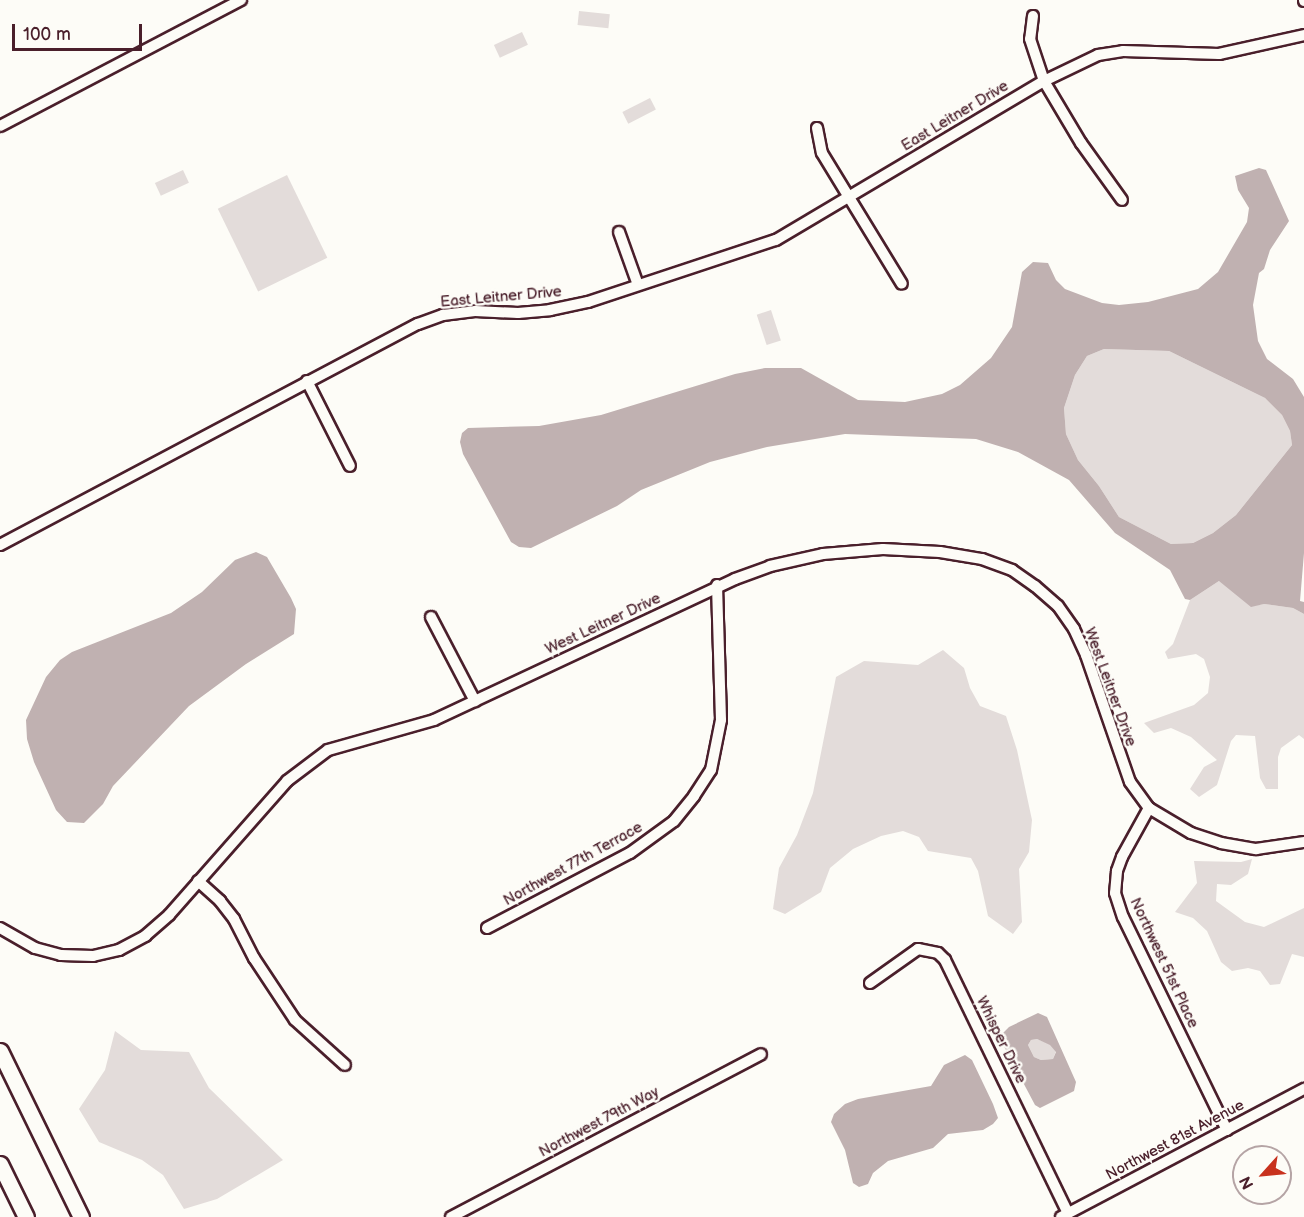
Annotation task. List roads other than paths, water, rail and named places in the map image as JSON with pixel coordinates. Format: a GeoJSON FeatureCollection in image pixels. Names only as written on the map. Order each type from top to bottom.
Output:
{"type":"FeatureCollection","features":[{"type":"Feature","properties":{"kind":"highway"},"geometry":{"type":"LineString","coordinates":[[0,1052],[81,1217]]}},
{"type":"Feature","properties":{"kind":"highway"},"geometry":{"type":"LineString","coordinates":[[0,1164],[26,1217]]}},
{"type":"Feature","properties":{"kind":"street"},"geometry":{"type":"LineString","coordinates":[[0,126],[241,0]]}},
{"type":"Feature","properties":{"kind":"street"},"geometry":{"type":"LineString","coordinates":[[1033,16],[1030,39],[1044,81],[1081,143],[1122,200]]}},
{"type":"Feature","properties":{"kind":"street","name":"East Leitner Drive"},"geometry":{"type":"LineString","coordinates":[[0,545],[418,324],[443,315],[474,311],[518,313],[550,310],[588,302],[776,240],[1044,81],[1098,55],[1123,51],[1219,54],[1304,35]]}},
{"type":"Feature","properties":{"kind":"street"},"geometry":{"type":"LineString","coordinates":[[817,128],[822,153],[902,284]]}},
{"type":"Feature","properties":{"kind":"street"},"geometry":{"type":"LineString","coordinates":[[620,232],[638,285]]}},
{"type":"Feature","properties":{"kind":"street"},"geometry":{"type":"LineString","coordinates":[[307,381],[350,466]]}},
{"type":"Feature","properties":{"kind":"street","name":"West Leitner Drive"},"geometry":{"type":"LineString","coordinates":[[4,932],[35,948],[61,955],[93,956],[119,950],[145,936],[169,915],[287,781],[328,750],[427,722],[717,585],[770,566],[823,554],[883,549],[940,552],[982,559],[1012,570],[1058,606],[1074,629],[1086,655],[1130,782],[1149,808],[1191,833],[1221,843],[1256,849],[1304,842]]}},
{"type":"Feature","properties":{"kind":"street","name":"Northwest 77th Terrace"},"geometry":{"type":"LineString","coordinates":[[487,928],[630,853],[674,821],[694,796],[711,770],[721,720],[717,585]]}},
{"type":"Feature","properties":{"kind":"street"},"geometry":{"type":"LineString","coordinates":[[430,617],[475,701]]}},
{"type":"Feature","properties":{"kind":"street","name":"Northwest 51st Place"},"geometry":{"type":"LineString","coordinates":[[1149,808],[1122,857],[1117,872],[1115,893],[1123,916],[1227,1130]]}},
{"type":"Feature","properties":{"kind":"street"},"geometry":{"type":"LineString","coordinates":[[198,881],[220,901],[234,919],[254,958],[295,1020],[345,1065]]}},
{"type":"Feature","properties":{"kind":"street","name":"Whisper Drive"},"geometry":{"type":"LineString","coordinates":[[870,983],[918,949],[938,953],[945,960],[1064,1215]]}},
{"type":"Feature","properties":{"kind":"street","name":"Northwest 79th Way"},"geometry":{"type":"LineString","coordinates":[[450,1217],[761,1054]]}},
{"type":"Feature","properties":{"kind":"street","name":"Northwest 81st Avenue"},"geometry":{"type":"LineString","coordinates":[[1064,1215],[1304,1089]]}}]}
